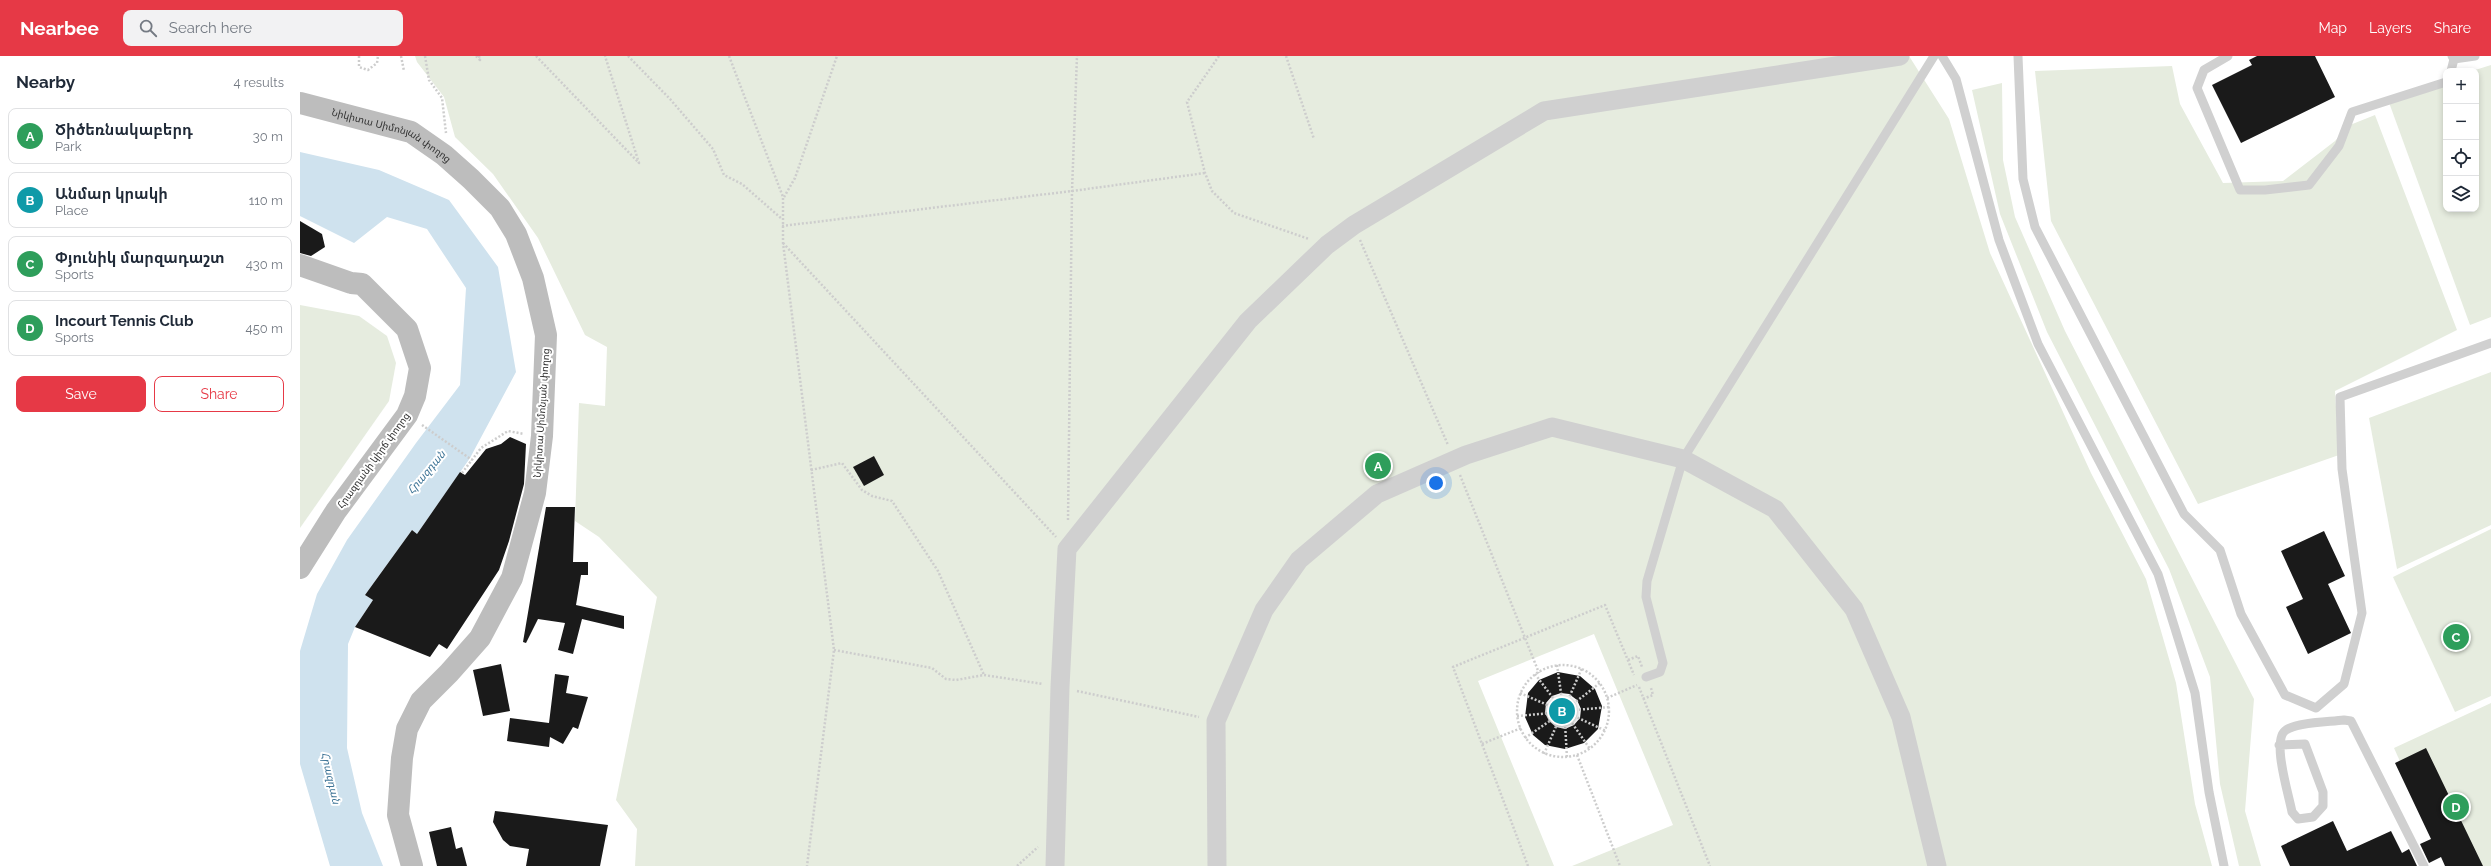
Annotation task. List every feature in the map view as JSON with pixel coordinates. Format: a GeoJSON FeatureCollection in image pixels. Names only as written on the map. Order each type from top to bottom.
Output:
{"type":"FeatureCollection","features":[{"type":"Feature","properties":{"kind":"street"},"geometry":{"type":"LineString","coordinates":[[1055,866],[1060,687],[1067,549],[1248,321],[1327,245],[1356,230],[1544,112],[1900,56]]}},
{"type":"Feature","properties":{"kind":"street","name":"Նիկիտա Սիմոնյան փողոց"},"geometry":{"type":"LineString","coordinates":[[300,103],[411,132],[444,155],[500,208],[516,234],[533,278],[546,335],[545,379],[535,493],[512,578],[480,638],[450,673],[421,701],[406,729],[402,758],[398,815],[412,866]]}},
{"type":"Feature","properties":{"kind":"street","name":"Հրազդանի կիրճ փողոց"},"geometry":{"type":"LineString","coordinates":[[300,264],[351,283],[362,284],[407,329],[420,368],[415,396],[407,415],[336,511],[300,568]]}},
{"type":"Feature","properties":{"kind":"street"},"geometry":{"type":"LineString","coordinates":[[1217,866],[1216,721],[1264,610],[1299,560],[1377,494],[1454,460],[1552,427],[1683,459],[1775,509],[1854,609],[1901,717],[1937,866]]}},
{"type":"Feature","properties":{"kind":"lane"},"geometry":{"type":"LineString","coordinates":[[1646,677],[1660,672],[1663,663],[1646,597],[1647,581],[1683,459],[1934,56]]}},
{"type":"Feature","properties":{"kind":"lane"},"geometry":{"type":"LineString","coordinates":[[1942,56],[1956,79],[1999,240],[2038,344],[2158,574],[2195,693],[2209,792],[2224,866]]}},
{"type":"Feature","properties":{"kind":"lane"},"geometry":{"type":"LineString","coordinates":[[2018,56],[2023,180],[2036,227],[2184,514],[2220,550],[2241,614],[2285,695],[2316,708],[2344,684],[2362,613],[2342,469],[2340,397],[2491,343]]}},
{"type":"Feature","properties":{"kind":"lane"},"geometry":{"type":"LineString","coordinates":[[2228,56],[2204,70],[2197,88],[2240,190],[2265,190],[2309,185],[2339,146],[2352,112],[2443,83]]}},
{"type":"Feature","properties":{"kind":"lane"},"geometry":{"type":"LineString","coordinates":[[2451,68],[2453,58],[2475,56]]}},
{"type":"Feature","properties":{"kind":"lane"},"geometry":{"type":"LineString","coordinates":[[2279,745],[2305,744],[2323,792],[2323,806],[2313,817],[2298,819],[2292,812],[2279,745],[2281,735],[2286,729],[2344,720],[2351,721],[2424,866]]}},
{"type":"Feature","properties":{"kind":"path"},"geometry":{"type":"LineString","coordinates":[[359,56],[359,67],[368,70],[377,63],[378,56]]}},
{"type":"Feature","properties":{"kind":"path"},"geometry":{"type":"LineString","coordinates":[[401,56],[404,71]]}},
{"type":"Feature","properties":{"kind":"path"},"geometry":{"type":"LineString","coordinates":[[425,56],[429,80],[442,98],[447,147],[444,155]]}},
{"type":"Feature","properties":{"kind":"path"},"geometry":{"type":"LineString","coordinates":[[476,56],[480,60],[479,56]]}},
{"type":"Feature","properties":{"kind":"path"},"geometry":{"type":"LineString","coordinates":[[536,56],[639,163],[605,56]]}},
{"type":"Feature","properties":{"kind":"path"},"geometry":{"type":"LineString","coordinates":[[628,56],[660,88],[713,149],[724,175],[742,184],[783,219]]}},
{"type":"Feature","properties":{"kind":"path"},"geometry":{"type":"LineString","coordinates":[[730,56],[783,197],[783,243],[834,650],[807,866]]}},
{"type":"Feature","properties":{"kind":"path"},"geometry":{"type":"LineString","coordinates":[[783,197],[795,178],[837,56]]}},
{"type":"Feature","properties":{"kind":"path"},"geometry":{"type":"LineString","coordinates":[[1067,549],[1072,191],[1076,56]]}},
{"type":"Feature","properties":{"kind":"path"},"geometry":{"type":"LineString","coordinates":[[1220,56],[1187,102],[1205,173],[1212,191],[1234,213],[1327,245]]}},
{"type":"Feature","properties":{"kind":"path"},"geometry":{"type":"LineString","coordinates":[[1286,56],[1314,139]]}},
{"type":"Feature","properties":{"kind":"path"},"geometry":{"type":"LineString","coordinates":[[782,226],[1072,191],[1205,173]]}},
{"type":"Feature","properties":{"kind":"path"},"geometry":{"type":"LineString","coordinates":[[1356,230],[1454,460],[1525,638],[1537,673],[1556,702]]}},
{"type":"Feature","properties":{"kind":"path"},"geometry":{"type":"LineString","coordinates":[[783,243],[1067,549]]}},
{"type":"Feature","properties":{"kind":"path"},"geometry":{"type":"LineString","coordinates":[[427,429],[472,460]]}},
{"type":"Feature","properties":{"kind":"path"},"geometry":{"type":"LineString","coordinates":[[462,473],[481,448],[508,431],[529,434]]}},
{"type":"Feature","properties":{"kind":"path"},"geometry":{"type":"LineString","coordinates":[[812,470],[842,463],[862,490],[872,496],[892,501],[938,571],[984,675]]}},
{"type":"Feature","properties":{"kind":"path"},"geometry":{"type":"LineString","coordinates":[[1528,866],[1453,667],[1605,605],[1710,866]]}},
{"type":"Feature","properties":{"kind":"path"},"geometry":{"type":"LineString","coordinates":[[834,650],[932,668],[946,679],[956,680],[984,675],[1060,687],[1216,721]]}},
{"type":"Feature","properties":{"kind":"path"},"geometry":{"type":"LineString","coordinates":[[1628,660],[1638,656],[1646,677]]}},
{"type":"Feature","properties":{"kind":"path"},"geometry":{"type":"LineString","coordinates":[[1557,665],[1562,700]]}},
{"type":"Feature","properties":{"kind":"path"},"geometry":{"type":"LineString","coordinates":[[1557,665],[1582,668],[1600,683],[1610,707],[1606,730],[1590,750],[1568,758],[1544,754],[1526,738],[1517,716],[1520,693],[1537,673],[1557,665]]}},
{"type":"Feature","properties":{"kind":"path"},"geometry":{"type":"LineString","coordinates":[[1568,700],[1582,668]]}},
{"type":"Feature","properties":{"kind":"path"},"geometry":{"type":"LineString","coordinates":[[1572,704],[1600,683]]}},
{"type":"Feature","properties":{"kind":"path"},"geometry":{"type":"LineString","coordinates":[[1606,698],[1638,685]]}},
{"type":"Feature","properties":{"kind":"path"},"geometry":{"type":"LineString","coordinates":[[1520,693],[1552,707]]}},
{"type":"Feature","properties":{"kind":"path"},"geometry":{"type":"LineString","coordinates":[[1568,700],[1575,710],[1574,716],[1565,723],[1558,722],[1551,713],[1552,707],[1556,702],[1568,700]]}},
{"type":"Feature","properties":{"kind":"path"},"geometry":{"type":"LineString","coordinates":[[1575,710],[1610,707]]}},
{"type":"Feature","properties":{"kind":"path"},"geometry":{"type":"LineString","coordinates":[[1517,716],[1551,713]]}},
{"type":"Feature","properties":{"kind":"path"},"geometry":{"type":"LineString","coordinates":[[1574,716],[1606,730]]}},
{"type":"Feature","properties":{"kind":"path"},"geometry":{"type":"LineString","coordinates":[[1526,738],[1554,718]]}},
{"type":"Feature","properties":{"kind":"path"},"geometry":{"type":"LineString","coordinates":[[1570,720],[1590,750]]}},
{"type":"Feature","properties":{"kind":"path"},"geometry":{"type":"LineString","coordinates":[[1544,754],[1558,722]]}},
{"type":"Feature","properties":{"kind":"path"},"geometry":{"type":"LineString","coordinates":[[1565,723],[1568,758]]}},
{"type":"Feature","properties":{"kind":"path"},"geometry":{"type":"LineString","coordinates":[[1482,744],[1521,728]]}},
{"type":"Feature","properties":{"kind":"path"},"geometry":{"type":"LineString","coordinates":[[1577,755],[1620,866]]}},
{"type":"Feature","properties":{"kind":"path"},"geometry":{"type":"LineString","coordinates":[[1017,866],[1055,833]]}},
{"type":"Feature","properties":{"kind":"shaded area"},"geometry":{"type":"Polygon","coordinates":[[[415,56],[1909,56],[1949,119],[1990,253],[2091,473],[2146,579],[2176,683],[2195,804],[2212,866],[1572,866],[1673,825],[1594,634],[1478,681],[1554,866],[635,866],[637,829],[616,800],[657,597],[599,537],[575,521],[579,403],[605,406],[607,347],[585,335],[538,238],[493,174],[455,137],[444,97],[417,62],[415,56]]]}},
{"type":"Feature","properties":{"kind":"shaded area"},"geometry":{"type":"Polygon","coordinates":[[[2491,65],[2491,317],[2470,325],[2387,97],[2443,80],[2443,212],[2479,212],[2479,69],[2491,65]]]}},
{"type":"Feature","properties":{"kind":"shaded area"},"geometry":{"type":"Polygon","coordinates":[[[2172,66],[2180,104],[2223,183],[2283,181],[2335,141],[2350,125],[2375,115],[2457,330],[2335,391],[2339,455],[2198,504],[2051,221],[2035,71],[2172,66]]]}},
{"type":"Feature","properties":{"kind":"shaded area"},"geometry":{"type":"Polygon","coordinates":[[[2002,83],[2003,160],[2015,217],[2065,331],[2254,699],[2245,811],[2261,866],[2239,866],[2220,784],[2210,677],[2169,569],[2047,332],[2000,214],[1972,90],[2002,83]]]}},
{"type":"Feature","properties":{"kind":"shaded area"},"geometry":{"type":"Polygon","coordinates":[[[300,305],[359,316],[387,336],[396,363],[389,401],[300,528],[300,305]]]}},
{"type":"Feature","properties":{"kind":"shaded area"},"geometry":{"type":"Polygon","coordinates":[[[2491,372],[2491,525],[2397,569],[2369,418],[2491,372]]]}},
{"type":"Feature","properties":{"kind":"shaded area"},"geometry":{"type":"Polygon","coordinates":[[[2491,529],[2491,696],[2455,712],[2393,577],[2491,529]]]}},
{"type":"Feature","properties":{"kind":"shaded area"},"geometry":{"type":"Polygon","coordinates":[[[2491,703],[2491,866],[2447,866],[2394,748],[2491,703]]]}},
{"type":"Feature","properties":{"kind":"water","name":"Հրազդան"},"geometry":{"type":"Polygon","coordinates":[[[300,152],[379,170],[449,200],[498,267],[516,372],[470,458],[417,534],[412,530],[365,595],[373,600],[355,627],[348,644],[347,748],[362,813],[383,866],[330,866],[300,764],[300,651],[317,594],[347,540],[416,443],[460,385],[466,288],[427,229],[387,217],[354,243],[300,216],[300,152]]]}},
{"type":"Feature","properties":{"kind":"building"},"geometry":{"type":"Polygon","coordinates":[[[2257,56],[2315,56],[2335,97],[2241,143],[2212,85],[2252,65],[2249,60],[2257,56]]]}},
{"type":"Feature","properties":{"kind":"building"},"geometry":{"type":"Polygon","coordinates":[[[300,221],[322,234],[325,247],[311,256],[300,253],[300,221]]]}},
{"type":"Feature","properties":{"kind":"building"},"geometry":{"type":"Polygon","coordinates":[[[510,437],[526,444],[524,484],[509,541],[499,570],[447,649],[439,644],[430,657],[355,627],[373,600],[365,595],[412,530],[417,534],[460,472],[465,475],[486,449],[501,444],[510,437]]]}},
{"type":"Feature","properties":{"kind":"building"},"geometry":{"type":"Polygon","coordinates":[[[874,456],[884,475],[864,486],[853,467],[874,456]]]}},
{"type":"Feature","properties":{"kind":"building"},"geometry":{"type":"Polygon","coordinates":[[[546,507],[575,507],[573,562],[588,562],[588,575],[581,575],[576,605],[624,616],[624,629],[582,619],[573,654],[558,650],[565,623],[538,619],[526,643],[523,642],[546,507]]]}},
{"type":"Feature","properties":{"kind":"building"},"geometry":{"type":"Polygon","coordinates":[[[2324,531],[2345,576],[2328,584],[2351,633],[2308,654],[2286,607],[2303,599],[2281,551],[2324,531]]]}},
{"type":"Feature","properties":{"kind":"building"},"geometry":{"type":"Polygon","coordinates":[[[501,664],[510,711],[483,716],[473,670],[501,664]]]}},
{"type":"Feature","properties":{"kind":"building"},"geometry":{"type":"Polygon","coordinates":[[[1558,672],[1580,676],[1595,689],[1602,706],[1598,729],[1584,743],[1565,749],[1545,745],[1533,735],[1525,717],[1528,693],[1539,680],[1558,672]],[[1561,693],[1552,696],[1546,703],[1545,713],[1549,721],[1556,727],[1565,729],[1574,725],[1580,718],[1581,709],[1577,700],[1569,694],[1561,693]]]}},
{"type":"Feature","properties":{"kind":"building"},"geometry":{"type":"Polygon","coordinates":[[[555,674],[569,676],[566,693],[588,697],[578,729],[573,727],[563,744],[550,737],[549,747],[507,741],[510,718],[549,723],[555,674]]]}},
{"type":"Feature","properties":{"kind":"building"},"geometry":{"type":"Polygon","coordinates":[[[2426,748],[2483,866],[2445,866],[2441,857],[2429,863],[2420,844],[2431,839],[2395,763],[2426,748]]]}},
{"type":"Feature","properties":{"kind":"building"},"geometry":{"type":"Polygon","coordinates":[[[495,811],[608,825],[600,866],[526,866],[529,849],[510,846],[503,840],[493,822],[495,811]]]}},
{"type":"Feature","properties":{"kind":"building"},"geometry":{"type":"Polygon","coordinates":[[[2333,821],[2347,851],[2391,831],[2402,853],[2409,849],[2417,866],[2290,866],[2281,846],[2333,821]]]}},
{"type":"Feature","properties":{"kind":"building"},"geometry":{"type":"Polygon","coordinates":[[[451,827],[456,849],[462,847],[467,866],[437,866],[429,832],[451,827]]]}},
{"type":"Feature","properties":{"kind":"place","name":"Ծիծեռնակաբերդ"},"geometry":{"type":"Point","coordinates":[1378,466]}},
{"type":"Feature","properties":{"kind":"place","name":"Փյունիկ մարզադաշտ"},"geometry":{"type":"Point","coordinates":[2456,637]}},
{"type":"Feature","properties":{"kind":"place","name":"Անմար կրակի"},"geometry":{"type":"Point","coordinates":[1562,711]}},
{"type":"Feature","properties":{"kind":"place","name":"Incourt Tennis Club"},"geometry":{"type":"Point","coordinates":[2456,807]}}]}
